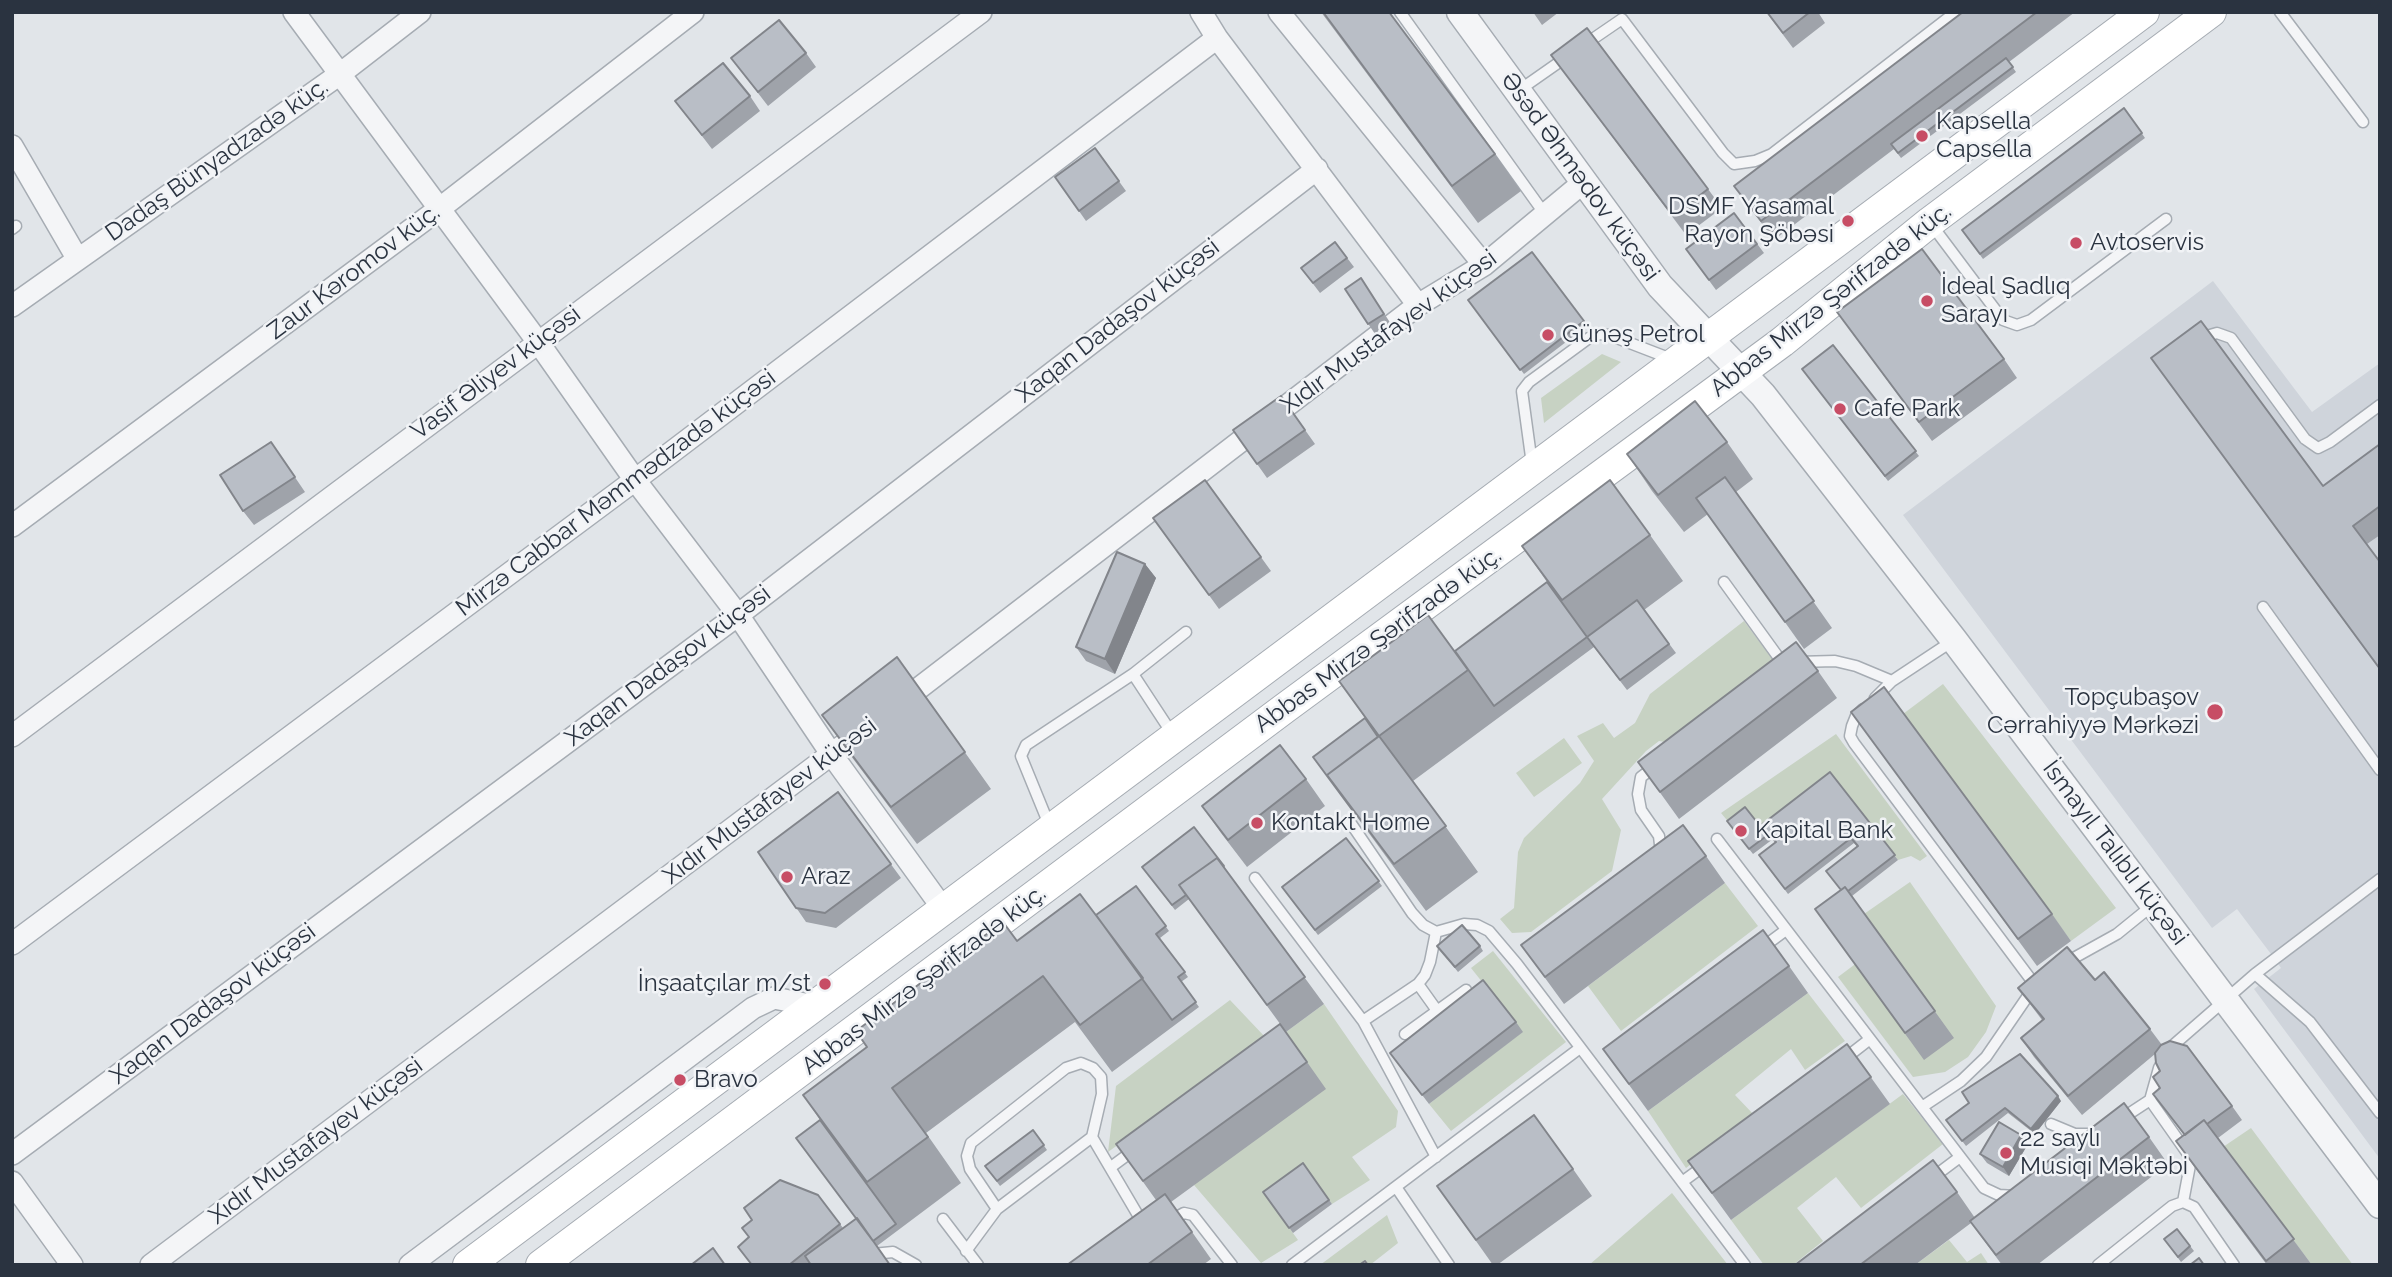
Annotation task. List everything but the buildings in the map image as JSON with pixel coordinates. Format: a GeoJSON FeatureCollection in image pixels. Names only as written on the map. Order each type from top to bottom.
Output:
{"type":"FeatureCollection","features":[{"type":"Feature","properties":{"kind":"main road","name":"Abbas Mirzə Şərifzadə küç."},"geometry":{"type":"LineString","coordinates":[[541,1265],[1285,708],[1782,342],[1930,222],[2211,12]]}},
{"type":"Feature","properties":{"kind":"main road","name":"Abbas Mirzə Şərifzadə küç."},"geometry":{"type":"LineString","coordinates":[[468,1265],[1260,674],[2134,15]]}},
{"type":"Feature","properties":{"kind":"main road"},"geometry":{"type":"LineString","coordinates":[[1260,674],[1285,708]]}},
{"type":"Feature","properties":{"kind":"street"},"geometry":{"type":"LineString","coordinates":[[294,12],[538,342],[635,480],[738,615],[832,755],[944,910]]}},
{"type":"Feature","properties":{"kind":"street","name":"Dadaş Bünyadzadə küç."},"geometry":{"type":"LineString","coordinates":[[12,306],[340,74],[420,12]]}},
{"type":"Feature","properties":{"kind":"street","name":"Zaur Kəromov küç."},"geometry":{"type":"LineString","coordinates":[[12,526],[439,209],[693,12]]}},
{"type":"Feature","properties":{"kind":"street","name":"Vasif Əliyev küçəsi"},"geometry":{"type":"LineString","coordinates":[[12,736],[981,12]]}},
{"type":"Feature","properties":{"kind":"street"},"geometry":{"type":"LineString","coordinates":[[1201,12],[1217,38],[1418,305]]}},
{"type":"Feature","properties":{"kind":"street"},"geometry":{"type":"LineString","coordinates":[[1279,12],[1484,265]]}},
{"type":"Feature","properties":{"kind":"street","name":"Əsəd Əhmədov küçəsi"},"geometry":{"type":"LineString","coordinates":[[1460,12],[1660,286],[1742,371]]}},
{"type":"Feature","properties":{"kind":"street","name":"Mirzə Cabbar Məmmədzadə küçəsi"},"geometry":{"type":"LineString","coordinates":[[12,944],[635,480],[1217,38]]}},
{"type":"Feature","properties":{"kind":"street"},"geometry":{"type":"LineString","coordinates":[[12,146],[77,258]]}},
{"type":"Feature","properties":{"kind":"street","name":"Xaqan Dadaşov küçəsi"},"geometry":{"type":"LineString","coordinates":[[12,1154],[738,615],[1317,169]]}},
{"type":"Feature","properties":{"kind":"street","name":"Xıdır Mustafayev küçəsi"},"geometry":{"type":"LineString","coordinates":[[151,1265],[832,755],[1418,305],[1484,265],[1584,181]]}},
{"type":"Feature","properties":{"kind":"street","name":"İsmayıl Talıblı küçəsi"},"geometry":{"type":"LineString","coordinates":[[1742,371],[1954,640],[2380,1205]]}},
{"type":"Feature","properties":{"kind":"street"},"geometry":{"type":"LineString","coordinates":[[410,1265],[753,1008],[774,998],[815,1006]]}},
{"type":"Feature","properties":{"kind":"street"},"geometry":{"type":"LineString","coordinates":[[12,1182],[72,1265]]}},
{"type":"Feature","properties":{"kind":"lane"},"geometry":{"type":"LineString","coordinates":[[1400,12],[1544,213]]}},
{"type":"Feature","properties":{"kind":"lane"},"geometry":{"type":"LineString","coordinates":[[1518,92],[1626,15],[1723,153],[1734,164],[1755,161],[1772,154],[1956,12]]}},
{"type":"Feature","properties":{"kind":"lane"},"geometry":{"type":"LineString","coordinates":[[2280,12],[2363,122]]}},
{"type":"Feature","properties":{"kind":"lane"},"geometry":{"type":"LineString","coordinates":[[1930,222],[2003,320],[2017,325],[2031,320],[2166,219]]}},
{"type":"Feature","properties":{"kind":"lane"},"geometry":{"type":"LineString","coordinates":[[2191,345],[2202,337],[2217,332],[2231,338],[2305,439],[2318,448],[2380,405]]}},
{"type":"Feature","properties":{"kind":"lane"},"geometry":{"type":"LineString","coordinates":[[1532,469],[1522,391],[1529,382],[1589,338],[1599,334],[1609,335],[1676,361]]}},
{"type":"Feature","properties":{"kind":"lane"},"geometry":{"type":"LineString","coordinates":[[1724,582],[1786,667]]}},
{"type":"Feature","properties":{"kind":"lane"},"geometry":{"type":"LineString","coordinates":[[2263,607],[2380,770]]}},
{"type":"Feature","properties":{"kind":"lane"},"geometry":{"type":"LineString","coordinates":[[1052,829],[1021,756],[1026,745],[1133,674],[1186,632]]}},
{"type":"Feature","properties":{"kind":"lane"},"geometry":{"type":"LineString","coordinates":[[1954,640],[1892,681],[1856,716],[1850,736],[2044,977]]}},
{"type":"Feature","properties":{"kind":"lane"},"geometry":{"type":"LineString","coordinates":[[1776,675],[1796,663],[1813,660],[1835,661],[1856,666],[1892,681]]}},
{"type":"Feature","properties":{"kind":"lane"},"geometry":{"type":"LineString","coordinates":[[1133,674],[1174,738]]}},
{"type":"Feature","properties":{"kind":"lane"},"geometry":{"type":"LineString","coordinates":[[1654,864],[1661,853],[1659,836],[1642,810],[1638,794],[1641,777],[1661,762]]}},
{"type":"Feature","properties":{"kind":"lane"},"geometry":{"type":"LineString","coordinates":[[1350,822],[1423,925],[1436,932],[1464,924],[1477,925],[1489,931],[1517,964],[1745,1265]]}},
{"type":"Feature","properties":{"kind":"lane"},"geometry":{"type":"LineString","coordinates":[[1717,839],[1984,1188],[1999,1195],[2024,1195]]}},
{"type":"Feature","properties":{"kind":"lane"},"geometry":{"type":"LineString","coordinates":[[1255,878],[1363,1021],[1436,1157]]}},
{"type":"Feature","properties":{"kind":"lane"},"geometry":{"type":"LineString","coordinates":[[2050,1124],[2075,1134],[2093,1134],[2112,1126],[2150,1100],[2159,1068],[2170,1048],[2255,974],[2380,879]]}},
{"type":"Feature","properties":{"kind":"lane"},"geometry":{"type":"LineString","coordinates":[[1922,1107],[1961,1081],[1986,1057],[2044,977],[2080,952],[2117,934],[2154,904]]}},
{"type":"Feature","properties":{"kind":"lane"},"geometry":{"type":"LineString","coordinates":[[1752,955],[1786,930]]}},
{"type":"Feature","properties":{"kind":"lane"},"geometry":{"type":"LineString","coordinates":[[1363,1021],[1418,984],[1430,962],[1436,932]]}},
{"type":"Feature","properties":{"kind":"lane"},"geometry":{"type":"LineString","coordinates":[[1517,964],[1527,956]]}},
{"type":"Feature","properties":{"kind":"lane"},"geometry":{"type":"LineString","coordinates":[[2255,974],[2310,1022],[2380,1113]]}},
{"type":"Feature","properties":{"kind":"lane"},"geometry":{"type":"LineString","coordinates":[[1418,984],[1438,1012]]}},
{"type":"Feature","properties":{"kind":"lane"},"geometry":{"type":"LineString","coordinates":[[1405,1034],[1466,990]]}},
{"type":"Feature","properties":{"kind":"lane"},"geometry":{"type":"LineString","coordinates":[[1837,1065],[1870,1039]]}},
{"type":"Feature","properties":{"kind":"lane"},"geometry":{"type":"LineString","coordinates":[[1292,1265],[1580,1048]]}},
{"type":"Feature","properties":{"kind":"lane"},"geometry":{"type":"LineString","coordinates":[[966,1251],[997,1209],[1091,1137],[1102,1094],[1101,1077],[1093,1068],[1081,1063],[1066,1068],[971,1143],[967,1156],[970,1169],[997,1209]]}},
{"type":"Feature","properties":{"kind":"lane"},"geometry":{"type":"LineString","coordinates":[[1597,1071],[1608,1063]]}},
{"type":"Feature","properties":{"kind":"lane"},"geometry":{"type":"LineString","coordinates":[[2150,1100],[2188,1154],[2190,1165],[2183,1202]]}},
{"type":"Feature","properties":{"kind":"lane"},"geometry":{"type":"LineString","coordinates":[[1091,1137],[1152,1225]]}},
{"type":"Feature","properties":{"kind":"lane"},"geometry":{"type":"LineString","coordinates":[[1111,1167],[1144,1143]]}},
{"type":"Feature","properties":{"kind":"lane"},"geometry":{"type":"LineString","coordinates":[[1682,1182],[1715,1157]]}},
{"type":"Feature","properties":{"kind":"lane"},"geometry":{"type":"LineString","coordinates":[[1918,1189],[1960,1157]]}},
{"type":"Feature","properties":{"kind":"lane"},"geometry":{"type":"LineString","coordinates":[[1396,1187],[1449,1265]]}},
{"type":"Feature","properties":{"kind":"lane"},"geometry":{"type":"LineString","coordinates":[[2098,1265],[2172,1206],[2183,1202],[2194,1208],[2234,1265]]}},
{"type":"Feature","properties":{"kind":"lane"},"geometry":{"type":"LineString","coordinates":[[1133,1230],[1184,1213],[1193,1215],[1232,1265]]}},
{"type":"Feature","properties":{"kind":"lane"},"geometry":{"type":"LineString","coordinates":[[943,1219],[978,1265]]}},
{"type":"Feature","properties":{"kind":"lane"},"geometry":{"type":"LineString","coordinates":[[859,1265],[873,1254],[893,1252],[916,1265]]}},
{"type":"Feature","properties":{"kind":"shaded area","name":"Topçubaşov Cərrahiyyə Mərkəzi"},"geometry":{"type":"Polygon","coordinates":[[[2213,281],[2312,412],[2380,363],[2380,1159],[2254,989],[2281,968],[2274,958],[2237,909],[2212,928],[1903,515],[2213,281]]]}},
{"type":"Feature","properties":{"kind":"green space"},"geometry":{"type":"Polygon","coordinates":[[[1602,354],[1621,362],[1544,423],[1541,398],[1602,354]]]}},
{"type":"Feature","properties":{"kind":"green space"},"geometry":{"type":"Polygon","coordinates":[[[1744,621],[1774,661],[1670,743],[1659,741],[1646,751],[1602,799],[1621,830],[1612,871],[1531,932],[1512,933],[1500,919],[1514,908],[1518,852],[1524,838],[1580,783],[1594,761],[1577,736],[1603,723],[1614,738],[1635,723],[1650,694],[1744,621]]]}},
{"type":"Feature","properties":{"kind":"green space"},"geometry":{"type":"Polygon","coordinates":[[[1943,684],[2116,908],[2071,941],[1903,714],[1943,684]]]}},
{"type":"Feature","properties":{"kind":"green space"},"geometry":{"type":"Polygon","coordinates":[[[1836,734],[1927,856],[1920,861],[1911,856],[1898,860],[1834,777],[1763,831],[1748,812],[1731,825],[1721,813],[1836,734]]]}},
{"type":"Feature","properties":{"kind":"green space"},"geometry":{"type":"Polygon","coordinates":[[[1564,738],[1582,763],[1534,797],[1516,773],[1564,738]]]}},
{"type":"Feature","properties":{"kind":"green space"},"geometry":{"type":"Polygon","coordinates":[[[1910,882],[1996,1006],[1986,1032],[1968,1057],[1945,1072],[1913,1077],[1838,977],[1854,965],[1864,914],[1910,882]]]}},
{"type":"Feature","properties":{"kind":"green space"},"geometry":{"type":"Polygon","coordinates":[[[1725,883],[1758,926],[1621,1031],[1588,986],[1725,883]]]}},
{"type":"Feature","properties":{"kind":"green space"},"geometry":{"type":"Polygon","coordinates":[[[1493,951],[1566,1042],[1451,1131],[1429,1104],[1522,1032],[1471,968],[1493,951]]]}},
{"type":"Feature","properties":{"kind":"green space"},"geometry":{"type":"Polygon","coordinates":[[[1808,993],[1845,1041],[1805,1070],[1791,1049],[1735,1095],[1755,1116],[1686,1168],[1648,1111],[1808,993]]]}},
{"type":"Feature","properties":{"kind":"green space"},"geometry":{"type":"Polygon","coordinates":[[[1230,1000],[1266,1038],[1108,1152],[1116,1086],[1230,1000]]]}},
{"type":"Feature","properties":{"kind":"green space"},"geometry":{"type":"Polygon","coordinates":[[[1324,1004],[1398,1111],[1396,1127],[1352,1157],[1370,1180],[1332,1204],[1306,1168],[1267,1197],[1298,1240],[1261,1263],[1194,1185],[1299,1051],[1286,1032],[1324,1004]]]}},
{"type":"Feature","properties":{"kind":"green space"},"geometry":{"type":"Polygon","coordinates":[[[1903,1094],[1943,1144],[1861,1208],[1836,1177],[1797,1208],[1823,1241],[1793,1265],[1764,1265],[1731,1220],[1903,1094]]]}},
{"type":"Feature","properties":{"kind":"green space"},"geometry":{"type":"Polygon","coordinates":[[[2251,1128],[2353,1265],[2312,1265],[2223,1147],[2251,1128]]]}},
{"type":"Feature","properties":{"kind":"green space"},"geometry":{"type":"Polygon","coordinates":[[[1672,1193],[1728,1265],[1589,1265],[1672,1193]]]}},
{"type":"Feature","properties":{"kind":"green space"},"geometry":{"type":"Polygon","coordinates":[[[1387,1215],[1398,1243],[1370,1265],[1320,1265],[1387,1215]]]}},
{"type":"Feature","properties":{"kind":"green space"},"geometry":{"type":"Polygon","coordinates":[[[1949,1240],[1967,1262],[1981,1253],[1989,1265],[1915,1265],[1949,1240]]]}},
{"type":"Feature","properties":{"kind":"place","name":"Kapsella Capsella"},"geometry":{"type":"Point","coordinates":[1922,136]}},
{"type":"Feature","properties":{"kind":"place","name":"DSMF Yasamal Rayon Şöbəsi"},"geometry":{"type":"Point","coordinates":[1848,221]}},
{"type":"Feature","properties":{"kind":"place","name":"Avtoservis"},"geometry":{"type":"Point","coordinates":[2076,243]}},
{"type":"Feature","properties":{"kind":"place","name":"İdeal Şadlıq Sarayı"},"geometry":{"type":"Point","coordinates":[1927,301]}},
{"type":"Feature","properties":{"kind":"place","name":"Günəş Petrol"},"geometry":{"type":"Point","coordinates":[1548,335]}},
{"type":"Feature","properties":{"kind":"place","name":"Cafe Park"},"geometry":{"type":"Point","coordinates":[1840,409]}},
{"type":"Feature","properties":{"kind":"place","name":"Topçubaşov Cərrahiyyə Mərkəzi"},"geometry":{"type":"Point","coordinates":[2215,712]}},
{"type":"Feature","properties":{"kind":"place","name":"Kontakt Home"},"geometry":{"type":"Point","coordinates":[1257,823]}},
{"type":"Feature","properties":{"kind":"place","name":"Kapital Bank"},"geometry":{"type":"Point","coordinates":[1741,831]}},
{"type":"Feature","properties":{"kind":"place","name":"Araz"},"geometry":{"type":"Point","coordinates":[787,877]}},
{"type":"Feature","properties":{"kind":"place","name":"İnşaatçılar m/st"},"geometry":{"type":"Point","coordinates":[825,984]}},
{"type":"Feature","properties":{"kind":"place","name":"Bravo"},"geometry":{"type":"Point","coordinates":[680,1080]}},
{"type":"Feature","properties":{"kind":"place","name":"22 saylı Musiqi Məktəbi"},"geometry":{"type":"Point","coordinates":[2006,1153]}}]}
